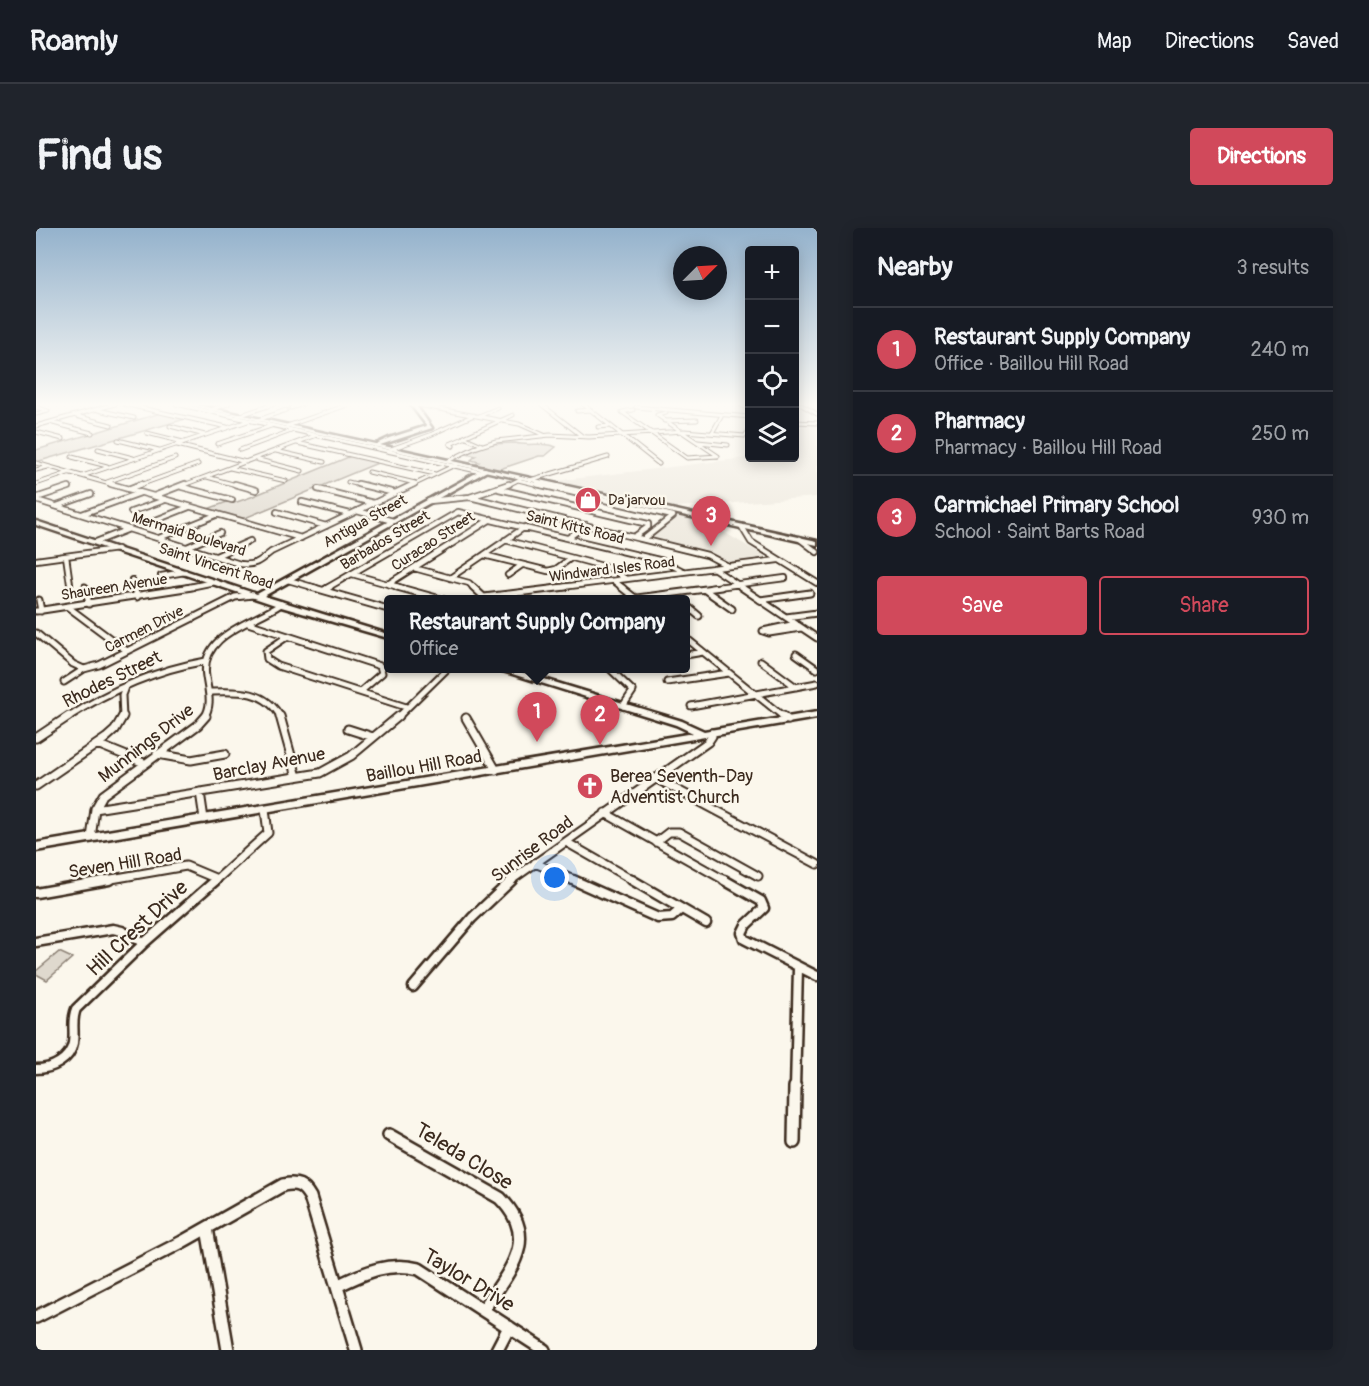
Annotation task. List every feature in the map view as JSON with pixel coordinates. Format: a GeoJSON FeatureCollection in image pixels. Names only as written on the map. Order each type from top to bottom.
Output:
{"type":"FeatureCollection","features":[{"type":"Feature","properties":{"kind":"main road"},"geometry":{"type":"LineString","coordinates":[[421,456],[817,543]]}},
{"type":"Feature","properties":{"kind":"main road","name":"Antigua Street"},"geometry":{"type":"LineString","coordinates":[[256,595],[288,580],[483,471]]}},
{"type":"Feature","properties":{"kind":"main road","name":"Saint Vincent Road"},"geometry":{"type":"LineString","coordinates":[[36,523],[184,572],[197,581],[214,582],[237,594],[256,595],[384,635]]}},
{"type":"Feature","properties":{"kind":"main road"},"geometry":{"type":"LineString","coordinates":[[511,673],[685,725],[708,734]]}},
{"type":"Feature","properties":{"kind":"main road","name":"Baillou Hill Road"},"geometry":{"type":"LineString","coordinates":[[36,847],[817,715]]}},
{"type":"Feature","properties":{"kind":"street"},"geometry":{"type":"LineString","coordinates":[[128,456],[135,458]]}},
{"type":"Feature","properties":{"kind":"street"},"geometry":{"type":"LineString","coordinates":[[82,476],[140,456]]}},
{"type":"Feature","properties":{"kind":"street"},"geometry":{"type":"LineString","coordinates":[[224,456],[246,462]]}},
{"type":"Feature","properties":{"kind":"street"},"geometry":{"type":"LineString","coordinates":[[154,496],[261,456]]}},
{"type":"Feature","properties":{"kind":"street"},"geometry":{"type":"LineString","coordinates":[[299,456],[324,462]]}},
{"type":"Feature","properties":{"kind":"street"},"geometry":{"type":"LineString","coordinates":[[356,456],[435,474]]}},
{"type":"Feature","properties":{"kind":"street"},"geometry":{"type":"LineString","coordinates":[[419,456],[453,464]]}},
{"type":"Feature","properties":{"kind":"street","name":"Mermaid Boulevard"},"geometry":{"type":"LineString","coordinates":[[36,499],[242,564],[255,564],[264,561],[271,552],[435,474],[465,456]]}},
{"type":"Feature","properties":{"kind":"street"},"geometry":{"type":"LineString","coordinates":[[649,456],[659,464]]}},
{"type":"Feature","properties":{"kind":"street"},"geometry":{"type":"LineString","coordinates":[[685,456],[712,456]]}},
{"type":"Feature","properties":{"kind":"street"},"geometry":{"type":"LineString","coordinates":[[72,457],[109,467]]}},
{"type":"Feature","properties":{"kind":"street"},"geometry":{"type":"LineString","coordinates":[[429,501],[470,497],[523,479],[608,457]]}},
{"type":"Feature","properties":{"kind":"street"},"geometry":{"type":"LineString","coordinates":[[106,483],[175,458]]}},
{"type":"Feature","properties":{"kind":"street"},"geometry":{"type":"LineString","coordinates":[[254,459],[302,471]]}},
{"type":"Feature","properties":{"kind":"street"},"geometry":{"type":"LineString","coordinates":[[36,463],[301,538]]}},
{"type":"Feature","properties":{"kind":"street"},"geometry":{"type":"LineString","coordinates":[[128,489],[198,464]]}},
{"type":"Feature","properties":{"kind":"street"},"geometry":{"type":"LineString","coordinates":[[36,470],[48,467]]}},
{"type":"Feature","properties":{"kind":"street"},"geometry":{"type":"LineString","coordinates":[[230,468],[286,482]]}},
{"type":"Feature","properties":{"kind":"street"},"geometry":{"type":"LineString","coordinates":[[36,484],[69,472]]}},
{"type":"Feature","properties":{"kind":"street"},"geometry":{"type":"LineString","coordinates":[[369,472],[415,483]]}},
{"type":"Feature","properties":{"kind":"street"},"geometry":{"type":"LineString","coordinates":[[207,477],[256,490]]}},
{"type":"Feature","properties":{"kind":"street"},"geometry":{"type":"LineString","coordinates":[[523,479],[667,511],[673,518],[644,539]]}},
{"type":"Feature","properties":{"kind":"street"},"geometry":{"type":"LineString","coordinates":[[348,482],[395,493]]}},
{"type":"Feature","properties":{"kind":"street"},"geometry":{"type":"LineString","coordinates":[[182,486],[232,500]]}},
{"type":"Feature","properties":{"kind":"street"},"geometry":{"type":"LineString","coordinates":[[36,499],[69,487]]}},
{"type":"Feature","properties":{"kind":"street"},"geometry":{"type":"LineString","coordinates":[[318,489],[373,503]]}},
{"type":"Feature","properties":{"kind":"street"},"geometry":{"type":"LineString","coordinates":[[499,489],[648,524],[648,527],[634,537]]}},
{"type":"Feature","properties":{"kind":"street"},"geometry":{"type":"LineString","coordinates":[[82,514],[140,493]]}},
{"type":"Feature","properties":{"kind":"street"},"geometry":{"type":"LineString","coordinates":[[56,506],[91,494]]}},
{"type":"Feature","properties":{"kind":"street"},"geometry":{"type":"LineString","coordinates":[[470,497],[711,556],[728,566]]}},
{"type":"Feature","properties":{"kind":"street"},"geometry":{"type":"LineString","coordinates":[[131,512],[165,500]]}},
{"type":"Feature","properties":{"kind":"street"},"geometry":{"type":"LineString","coordinates":[[302,502],[350,514]]}},
{"type":"Feature","properties":{"kind":"street"},"geometry":{"type":"LineString","coordinates":[[156,520],[189,507]]}},
{"type":"Feature","properties":{"kind":"street"},"geometry":{"type":"LineString","coordinates":[[357,511],[393,521]]}},
{"type":"Feature","properties":{"kind":"street"},"geometry":{"type":"LineString","coordinates":[[277,512],[326,526]]}},
{"type":"Feature","properties":{"kind":"street","name":"Saint Kitts Road"},"geometry":{"type":"LineString","coordinates":[[458,512],[666,562],[683,572]]}},
{"type":"Feature","properties":{"kind":"street","name":"Barbados Street"},"geometry":{"type":"LineString","coordinates":[[324,590],[458,512]]}},
{"type":"Feature","properties":{"kind":"street"},"geometry":{"type":"LineString","coordinates":[[159,538],[216,515]]}},
{"type":"Feature","properties":{"kind":"street","name":"Curacao Street"},"geometry":{"type":"LineString","coordinates":[[388,584],[491,519]]}},
{"type":"Feature","properties":{"kind":"street"},"geometry":{"type":"LineString","coordinates":[[568,538],[586,525]]}},
{"type":"Feature","properties":{"kind":"street"},"geometry":{"type":"LineString","coordinates":[[450,578],[525,527]]}},
{"type":"Feature","properties":{"kind":"street"},"geometry":{"type":"LineString","coordinates":[[742,527],[751,542],[817,583]]}},
{"type":"Feature","properties":{"kind":"street"},"geometry":{"type":"LineString","coordinates":[[96,542],[129,529]]}},
{"type":"Feature","properties":{"kind":"street"},"geometry":{"type":"LineString","coordinates":[[187,547],[220,532]]}},
{"type":"Feature","properties":{"kind":"street"},"geometry":{"type":"LineString","coordinates":[[800,539],[817,552]]}},
{"type":"Feature","properties":{"kind":"street"},"geometry":{"type":"LineString","coordinates":[[505,540],[612,568],[626,579]]}},
{"type":"Feature","properties":{"kind":"street"},"geometry":{"type":"LineString","coordinates":[[216,556],[250,541]]}},
{"type":"Feature","properties":{"kind":"street"},"geometry":{"type":"LineString","coordinates":[[36,560],[117,549]]}},
{"type":"Feature","properties":{"kind":"street"},"geometry":{"type":"LineString","coordinates":[[484,555],[550,571],[571,558]]}},
{"type":"Feature","properties":{"kind":"street"},"geometry":{"type":"LineString","coordinates":[[66,556],[70,584]]}},
{"type":"Feature","properties":{"kind":"street","name":"Windward Isles Road"},"geometry":{"type":"LineString","coordinates":[[503,595],[778,560]]}},
{"type":"Feature","properties":{"kind":"street"},"geometry":{"type":"LineString","coordinates":[[508,575],[522,565]]}},
{"type":"Feature","properties":{"kind":"street"},"geometry":{"type":"LineString","coordinates":[[414,568],[471,584],[482,595]]}},
{"type":"Feature","properties":{"kind":"street"},"geometry":{"type":"LineString","coordinates":[[713,568],[816,636]]}},
{"type":"Feature","properties":{"kind":"street"},"geometry":{"type":"LineString","coordinates":[[161,576],[184,572]]}},
{"type":"Feature","properties":{"kind":"street"},"geometry":{"type":"LineString","coordinates":[[352,574],[426,595]]}},
{"type":"Feature","properties":{"kind":"street"},"geometry":{"type":"LineString","coordinates":[[665,595],[786,578]]}},
{"type":"Feature","properties":{"kind":"street"},"geometry":{"type":"LineString","coordinates":[[132,580],[137,597]]}},
{"type":"Feature","properties":{"kind":"street"},"geometry":{"type":"LineString","coordinates":[[288,580],[384,608]]}},
{"type":"Feature","properties":{"kind":"street"},"geometry":{"type":"LineString","coordinates":[[614,580],[631,595]]}},
{"type":"Feature","properties":{"kind":"street","name":"Shaureen Avenue"},"geometry":{"type":"LineString","coordinates":[[38,611],[137,597],[197,581]]}},
{"type":"Feature","properties":{"kind":"street"},"geometry":{"type":"LineString","coordinates":[[85,587],[89,604]]}},
{"type":"Feature","properties":{"kind":"street"},"geometry":{"type":"LineString","coordinates":[[704,590],[732,609]]}},
{"type":"Feature","properties":{"kind":"street"},"geometry":{"type":"LineString","coordinates":[[528,591],[532,595]]}},
{"type":"Feature","properties":{"kind":"street"},"geometry":{"type":"LineString","coordinates":[[760,600],[810,593]]}},
{"type":"Feature","properties":{"kind":"street","name":"Carmen Drive"},"geometry":{"type":"LineString","coordinates":[[64,682],[84,669],[99,665],[237,594]]}},
{"type":"Feature","properties":{"kind":"street"},"geometry":{"type":"LineString","coordinates":[[38,611],[39,600]]}},
{"type":"Feature","properties":{"kind":"street"},"geometry":{"type":"LineString","coordinates":[[206,661],[213,645],[281,604]]}},
{"type":"Feature","properties":{"kind":"street"},"geometry":{"type":"LineString","coordinates":[[68,607],[126,651]]}},
{"type":"Feature","properties":{"kind":"street"},"geometry":{"type":"LineString","coordinates":[[690,608],[699,616]]}},
{"type":"Feature","properties":{"kind":"street"},"geometry":{"type":"LineString","coordinates":[[786,617],[817,613]]}},
{"type":"Feature","properties":{"kind":"street"},"geometry":{"type":"LineString","coordinates":[[248,623],[380,666],[381,674],[360,692]]}},
{"type":"Feature","properties":{"kind":"street"},"geometry":{"type":"LineString","coordinates":[[799,626],[769,633],[763,631],[799,626]]}},
{"type":"Feature","properties":{"kind":"street"},"geometry":{"type":"LineString","coordinates":[[36,633],[73,664],[84,669]]}},
{"type":"Feature","properties":{"kind":"street"},"geometry":{"type":"LineString","coordinates":[[288,636],[266,651],[267,659],[279,666],[406,707]]}},
{"type":"Feature","properties":{"kind":"street"},"geometry":{"type":"LineString","coordinates":[[690,641],[788,720]]}},
{"type":"Feature","properties":{"kind":"street"},"geometry":{"type":"LineString","coordinates":[[690,654],[703,652]]}},
{"type":"Feature","properties":{"kind":"street"},"geometry":{"type":"LineString","coordinates":[[796,654],[817,669]]}},
{"type":"Feature","properties":{"kind":"street","name":"Rhodes Street"},"geometry":{"type":"LineString","coordinates":[[36,738],[102,698],[167,668],[206,661]]}},
{"type":"Feature","properties":{"kind":"street","name":"Munnings Drive"},"geometry":{"type":"LineString","coordinates":[[91,838],[95,809],[99,800],[111,787],[205,717],[211,706],[206,661]]}},
{"type":"Feature","properties":{"kind":"street"},"geometry":{"type":"LineString","coordinates":[[760,661],[796,687]]}},
{"type":"Feature","properties":{"kind":"street","name":"Barclay Avenue"},"geometry":{"type":"LineString","coordinates":[[95,809],[297,777],[336,767],[444,673]]}},
{"type":"Feature","properties":{"kind":"street"},"geometry":{"type":"LineString","coordinates":[[613,673],[633,692],[623,706]]}},
{"type":"Feature","properties":{"kind":"street"},"geometry":{"type":"LineString","coordinates":[[667,682],[729,673]]}},
{"type":"Feature","properties":{"kind":"street"},"geometry":{"type":"LineString","coordinates":[[691,705],[817,683]]}},
{"type":"Feature","properties":{"kind":"street","name":"Rhodes Street"},"geometry":{"type":"LineString","coordinates":[[36,786],[97,744],[121,723],[125,712],[122,692],[126,687]]}},
{"type":"Feature","properties":{"kind":"street"},"geometry":{"type":"LineString","coordinates":[[209,692],[248,692],[275,705],[281,716],[297,777]]}},
{"type":"Feature","properties":{"kind":"street"},"geometry":{"type":"LineString","coordinates":[[102,698],[123,703]]}},
{"type":"Feature","properties":{"kind":"street"},"geometry":{"type":"LineString","coordinates":[[466,718],[496,770]]}},
{"type":"Feature","properties":{"kind":"street"},"geometry":{"type":"LineString","coordinates":[[348,729],[373,737]]}},
{"type":"Feature","properties":{"kind":"street","name":"Sunrise Road"},"geometry":{"type":"LineString","coordinates":[[413,987],[472,918],[518,874],[711,740],[708,734]]}},
{"type":"Feature","properties":{"kind":"street"},"geometry":{"type":"LineString","coordinates":[[97,744],[144,763]]}},
{"type":"Feature","properties":{"kind":"street"},"geometry":{"type":"LineString","coordinates":[[157,754],[176,760],[194,761],[225,754]]}},
{"type":"Feature","properties":{"kind":"street"},"geometry":{"type":"LineString","coordinates":[[655,778],[817,864]]}},
{"type":"Feature","properties":{"kind":"street"},"geometry":{"type":"LineString","coordinates":[[200,792],[204,819]]}},
{"type":"Feature","properties":{"kind":"street","name":"Hill Crest Drive"},"geometry":{"type":"LineString","coordinates":[[36,1069],[52,1066],[64,1059],[73,1042],[71,1018],[76,1009],[144,943],[268,833],[265,809]]}},
{"type":"Feature","properties":{"kind":"street"},"geometry":{"type":"LineString","coordinates":[[605,813],[761,901],[764,908],[744,928],[742,933],[744,939],[817,976]]}},
{"type":"Feature","properties":{"kind":"street"},"geometry":{"type":"LineString","coordinates":[[656,842],[672,831],[683,833],[758,876]]}},
{"type":"Feature","properties":{"kind":"street"},"geometry":{"type":"LineString","coordinates":[[566,842],[706,924]]}},
{"type":"Feature","properties":{"kind":"street"},"geometry":{"type":"LineString","coordinates":[[535,863],[658,918],[672,917],[681,909]]}},
{"type":"Feature","properties":{"kind":"street","name":"Seven Hill Road"},"geometry":{"type":"LineString","coordinates":[[36,893],[186,866],[217,879]]}},
{"type":"Feature","properties":{"kind":"street"},"geometry":{"type":"LineString","coordinates":[[36,942],[113,929],[122,931],[144,943]]}},
{"type":"Feature","properties":{"kind":"street"},"geometry":{"type":"LineString","coordinates":[[794,1142],[798,968]]}},
{"type":"Feature","properties":{"kind":"street","name":"Teleda Close"},"geometry":{"type":"LineString","coordinates":[[389,1135],[511,1206],[522,1232],[521,1242],[513,1263],[483,1310]]}},
{"type":"Feature","properties":{"kind":"street"},"geometry":{"type":"LineString","coordinates":[[36,1317],[207,1228],[283,1185],[294,1183],[304,1187],[310,1197],[356,1350]]}},
{"type":"Feature","properties":{"kind":"street"},"geometry":{"type":"LineString","coordinates":[[207,1228],[228,1350]]}},
{"type":"Feature","properties":{"kind":"street","name":"Taylor Drive"},"geometry":{"type":"LineString","coordinates":[[337,1286],[384,1266],[407,1265],[419,1269],[543,1350]]}},
{"type":"Feature","properties":{"kind":"street"},"geometry":{"type":"LineString","coordinates":[[497,1350],[509,1327]]}},
{"type":"Feature","properties":{"kind":"shaded area"},"geometry":{"type":"Polygon","coordinates":[[[36,456],[56,456],[36,462],[36,456]]]}},
{"type":"Feature","properties":{"kind":"shaded area"},"geometry":{"type":"Polygon","coordinates":[[[350,456],[380,462],[240,520],[205,510],[251,497],[350,456]]]}},
{"type":"Feature","properties":{"kind":"shaded area"},"geometry":{"type":"Polygon","coordinates":[[[476,456],[538,456],[497,470],[474,465],[479,462],[471,460],[476,456]]]}},
{"type":"Feature","properties":{"kind":"shaded area"},"geometry":{"type":"Polygon","coordinates":[[[799,456],[817,456],[817,497],[664,508],[547,482],[745,458],[745,462],[799,462],[799,456]]]}},
{"type":"Feature","properties":{"kind":"shaded area"},"geometry":{"type":"Polygon","coordinates":[[[671,514],[707,522],[769,559],[730,563],[713,554],[639,537],[671,514]]]}},
{"type":"Feature","properties":{"kind":"shaded area"},"geometry":{"type":"Polygon","coordinates":[[[59,952],[72,958],[47,980],[36,974],[36,971],[59,952]]]}},
{"type":"Feature","properties":{"kind":"place","name":"Da'jarvou"},"geometry":{"type":"Point","coordinates":[588,500]}},
{"type":"Feature","properties":{"kind":"place","name":"Carmichael Primary School"},"geometry":{"type":"Point","coordinates":[711,546]}},
{"type":"Feature","properties":{"kind":"place","name":"Restaurant Supply Company"},"geometry":{"type":"Point","coordinates":[537,742]}},
{"type":"Feature","properties":{"kind":"place","name":"Pharmacy"},"geometry":{"type":"Point","coordinates":[600,745]}},
{"type":"Feature","properties":{"kind":"place","name":"Berea Seventh-Day Adventist Church"},"geometry":{"type":"Point","coordinates":[590,786]}}]}
